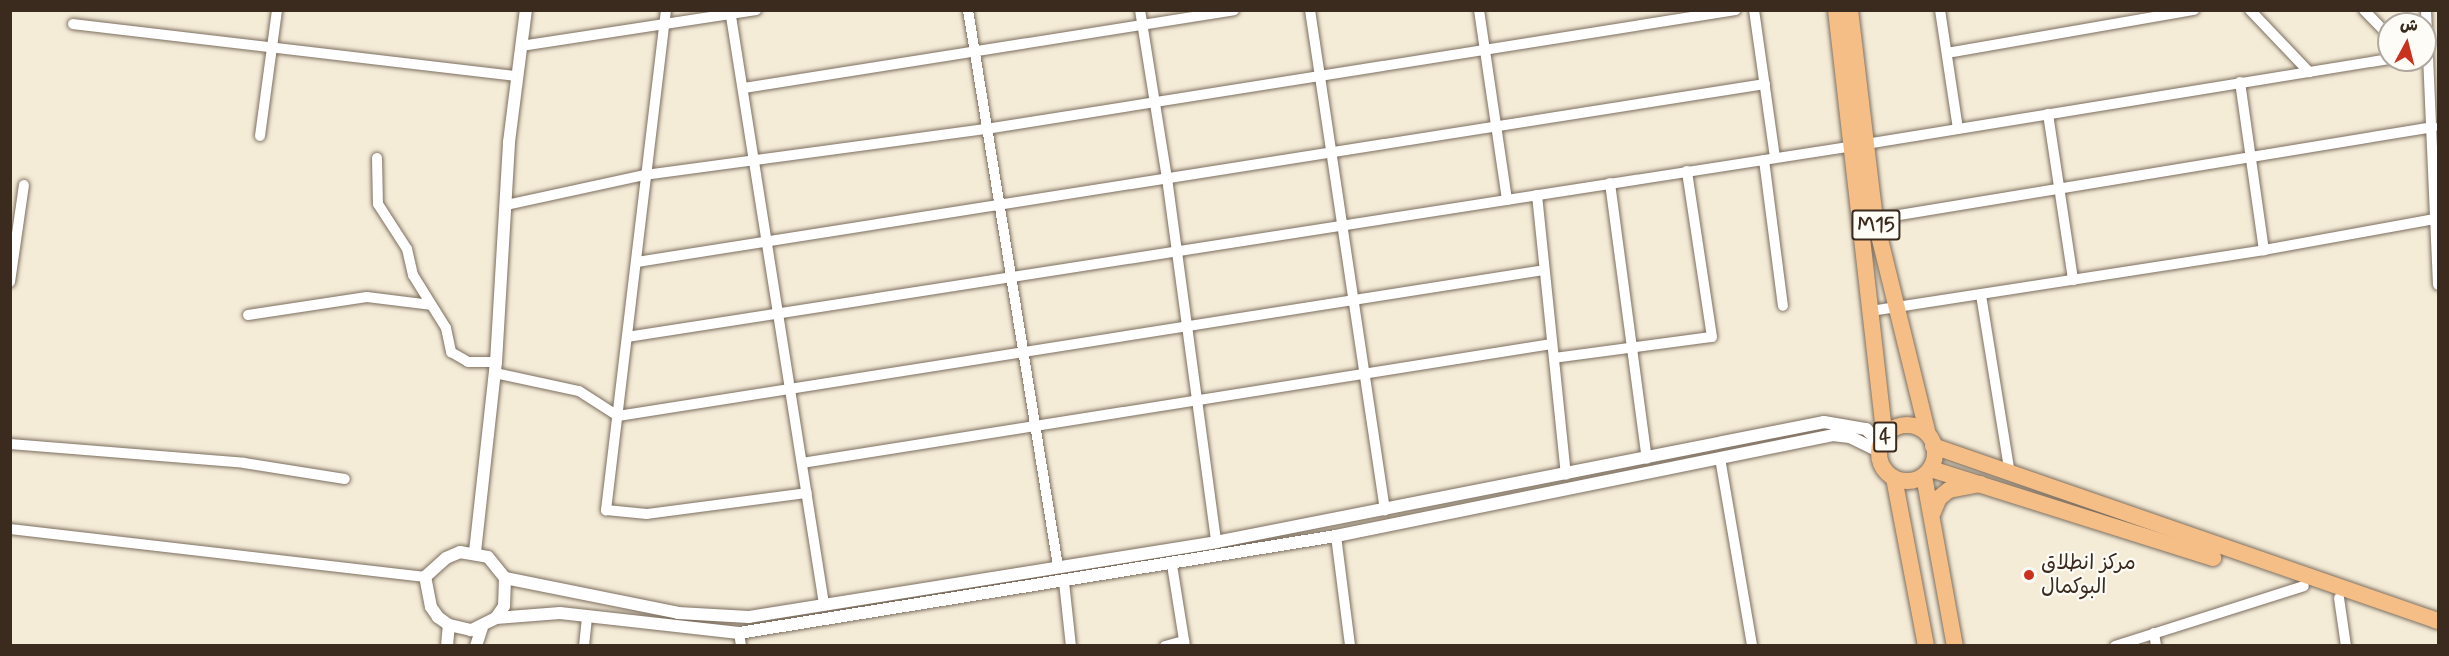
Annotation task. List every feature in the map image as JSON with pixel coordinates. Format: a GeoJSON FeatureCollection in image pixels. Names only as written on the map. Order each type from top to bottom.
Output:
{"type":"FeatureCollection","features":[{"type":"Feature","properties":{"kind":"main road","name":"M15"},"geometry":{"type":"LineString","coordinates":[[1836,10],[1859,145],[1895,310],[1931,440]]}},
{"type":"Feature","properties":{"kind":"main road","name":"M15"},"geometry":{"type":"LineString","coordinates":[[1850,10],[1882,444]]}},
{"type":"Feature","properties":{"kind":"main road","name":"4"},"geometry":{"type":"LineString","coordinates":[[1926,645],[1900,502],[1894,478],[1883,466],[1882,444],[1906,425],[1931,440]]}},
{"type":"Feature","properties":{"kind":"main road"},"geometry":{"type":"LineString","coordinates":[[1931,440],[2019,484],[2304,586],[2439,622]]}},
{"type":"Feature","properties":{"kind":"main road"},"geometry":{"type":"LineString","coordinates":[[1931,440],[1935,461],[1927,473],[1955,645]]}},
{"type":"Feature","properties":{"kind":"main road"},"geometry":{"type":"LineString","coordinates":[[1927,473],[1980,484]]}},
{"type":"Feature","properties":{"kind":"main road","name":"4"},"geometry":{"type":"LineString","coordinates":[[1894,478],[1909,481],[1927,473]]}},
{"type":"Feature","properties":{"kind":"main road"},"geometry":{"type":"LineString","coordinates":[[1933,512],[1939,498],[1949,490],[1980,484],[2019,484],[2332,593]]}},
{"type":"Feature","properties":{"kind":"street"},"geometry":{"type":"LineString","coordinates":[[261,136],[277,10]]}},
{"type":"Feature","properties":{"kind":"street"},"geometry":{"type":"LineString","coordinates":[[475,552],[495,367],[509,142],[526,10]]}},
{"type":"Feature","properties":{"kind":"street"},"geometry":{"type":"LineString","coordinates":[[666,10],[666,27],[645,175],[637,262],[606,510],[647,514],[807,494]]}},
{"type":"Feature","properties":{"kind":"street"},"geometry":{"type":"LineString","coordinates":[[521,46],[666,27],[730,12],[756,10]]}},
{"type":"Feature","properties":{"kind":"street"},"geometry":{"type":"LineString","coordinates":[[968,10],[1021,352],[1058,566]]}},
{"type":"Feature","properties":{"kind":"street"},"geometry":{"type":"LineString","coordinates":[[1140,10],[1140,24],[1167,178],[1216,542]]}},
{"type":"Feature","properties":{"kind":"street"},"geometry":{"type":"LineString","coordinates":[[744,88],[1234,10]]}},
{"type":"Feature","properties":{"kind":"street"},"geometry":{"type":"LineString","coordinates":[[1310,10],[1385,510]]}},
{"type":"Feature","properties":{"kind":"street"},"geometry":{"type":"LineString","coordinates":[[1479,10],[1507,200]]}},
{"type":"Feature","properties":{"kind":"street"},"geometry":{"type":"LineString","coordinates":[[506,205],[645,175],[755,163],[986,129],[1736,10]]}},
{"type":"Feature","properties":{"kind":"street"},"geometry":{"type":"LineString","coordinates":[[1755,10],[1775,158]]}},
{"type":"Feature","properties":{"kind":"street"},"geometry":{"type":"LineString","coordinates":[[1940,10],[1958,129]]}},
{"type":"Feature","properties":{"kind":"street"},"geometry":{"type":"LineString","coordinates":[[1947,53],[2194,10]]}},
{"type":"Feature","properties":{"kind":"street"},"geometry":{"type":"LineString","coordinates":[[2250,10],[2308,72]]}},
{"type":"Feature","properties":{"kind":"street"},"geometry":{"type":"LineString","coordinates":[[2364,10],[2377,24]]}},
{"type":"Feature","properties":{"kind":"street"},"geometry":{"type":"LineString","coordinates":[[730,12],[744,88],[824,604]]}},
{"type":"Feature","properties":{"kind":"street"},"geometry":{"type":"LineString","coordinates":[[73,24],[518,76]]}},
{"type":"Feature","properties":{"kind":"street"},"geometry":{"type":"LineString","coordinates":[[627,337],[1764,160],[2377,61]]}},
{"type":"Feature","properties":{"kind":"street"},"geometry":{"type":"LineString","coordinates":[[2429,72],[2439,285]]}},
{"type":"Feature","properties":{"kind":"street"},"geometry":{"type":"LineString","coordinates":[[2240,82],[2264,250]]}},
{"type":"Feature","properties":{"kind":"street"},"geometry":{"type":"LineString","coordinates":[[637,262],[1765,84]]}},
{"type":"Feature","properties":{"kind":"street"},"geometry":{"type":"LineString","coordinates":[[2049,114],[2073,280]]}},
{"type":"Feature","properties":{"kind":"street"},"geometry":{"type":"LineString","coordinates":[[1875,219],[2433,127]]}},
{"type":"Feature","properties":{"kind":"street"},"geometry":{"type":"LineString","coordinates":[[377,158],[378,204],[407,249],[413,275],[446,328],[451,352],[468,362],[495,367],[579,391],[618,416],[1544,270]]}},
{"type":"Feature","properties":{"kind":"street"},"geometry":{"type":"LineString","coordinates":[[1764,160],[1783,306]]}},
{"type":"Feature","properties":{"kind":"street"},"geometry":{"type":"LineString","coordinates":[[1554,358],[1712,337],[1687,171]]}},
{"type":"Feature","properties":{"kind":"street"},"geometry":{"type":"LineString","coordinates":[[1610,183],[1647,459]]}},
{"type":"Feature","properties":{"kind":"street"},"geometry":{"type":"LineString","coordinates":[[10,282],[24,185]]}},
{"type":"Feature","properties":{"kind":"street"},"geometry":{"type":"LineString","coordinates":[[1537,195],[1566,476]]}},
{"type":"Feature","properties":{"kind":"street"},"geometry":{"type":"LineString","coordinates":[[1871,311],[1895,310],[2264,250],[2435,219]]}},
{"type":"Feature","properties":{"kind":"street"},"geometry":{"type":"LineString","coordinates":[[1981,295],[2019,484]]}},
{"type":"Feature","properties":{"kind":"street"},"geometry":{"type":"LineString","coordinates":[[248,315],[367,297],[431,305]]}},
{"type":"Feature","properties":{"kind":"street"},"geometry":{"type":"LineString","coordinates":[[802,463],[1552,344]]}},
{"type":"Feature","properties":{"kind":"street"},"geometry":{"type":"LineString","coordinates":[[505,578],[540,588],[722,618],[1216,542],[1566,476],[1824,422],[1848,423],[1866,429],[1882,444]]}},
{"type":"Feature","properties":{"kind":"street"},"geometry":{"type":"LineString","coordinates":[[425,577],[431,607],[448,625],[459,629],[482,627],[496,618],[523,613],[587,616],[740,639],[1336,536],[1833,435],[1882,444]]}},
{"type":"Feature","properties":{"kind":"street"},"geometry":{"type":"LineString","coordinates":[[10,444],[244,463],[345,479]]}},
{"type":"Feature","properties":{"kind":"street"},"geometry":{"type":"LineString","coordinates":[[1720,458],[1752,645]]}},
{"type":"Feature","properties":{"kind":"street"},"geometry":{"type":"LineString","coordinates":[[10,529],[425,577],[446,558],[475,552],[498,566],[505,578],[505,599],[496,618]]}},
{"type":"Feature","properties":{"kind":"street"},"geometry":{"type":"LineString","coordinates":[[1336,536],[1350,645]]}},
{"type":"Feature","properties":{"kind":"street"},"geometry":{"type":"LineString","coordinates":[[1165,645],[1185,643],[1172,566]]}},
{"type":"Feature","properties":{"kind":"street"},"geometry":{"type":"LineString","coordinates":[[1064,582],[1071,645]]}},
{"type":"Feature","properties":{"kind":"street"},"geometry":{"type":"LineString","coordinates":[[2115,645],[2304,586]]}},
{"type":"Feature","properties":{"kind":"street"},"geometry":{"type":"LineString","coordinates":[[2332,593],[2346,645]]}},
{"type":"Feature","properties":{"kind":"street"},"geometry":{"type":"LineString","coordinates":[[584,645],[587,616]]}},
{"type":"Feature","properties":{"kind":"street"},"geometry":{"type":"LineString","coordinates":[[447,645],[448,625]]}},
{"type":"Feature","properties":{"kind":"street"},"geometry":{"type":"LineString","coordinates":[[476,645],[482,627]]}},
{"type":"Feature","properties":{"kind":"street"},"geometry":{"type":"LineString","coordinates":[[2154,633],[2156,645]]}},
{"type":"Feature","properties":{"kind":"place","name":"مركز انطلاق البوكمال"},"geometry":{"type":"Point","coordinates":[2029,575]}}]}
